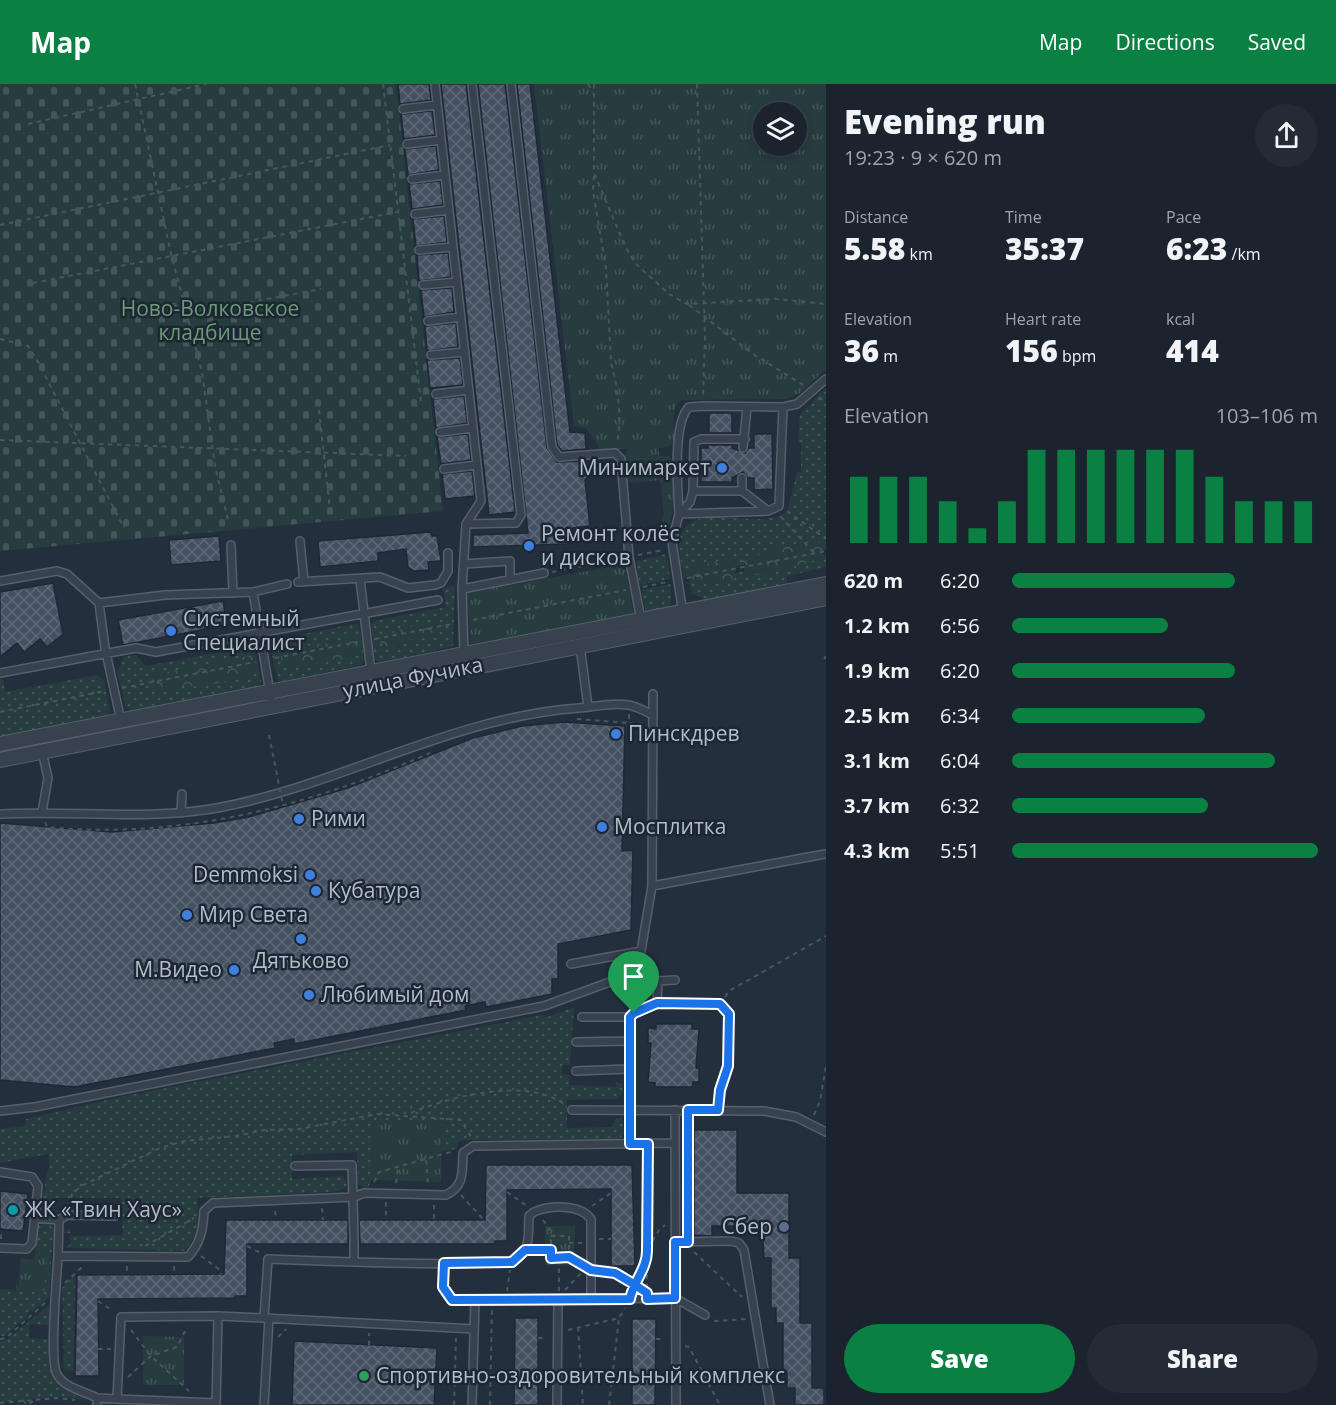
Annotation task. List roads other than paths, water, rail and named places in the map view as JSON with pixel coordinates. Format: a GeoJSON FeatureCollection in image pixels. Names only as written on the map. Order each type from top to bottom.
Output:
{"type":"FeatureCollection","features":[{"type":"Feature","properties":{"kind":"street","name":"улица Фучика"},"geometry":{"type":"LineString","coordinates":[[372,679],[467,668],[580,646],[826,584]]}},
{"type":"Feature","properties":{"kind":"street","name":"улица Фучика"},"geometry":{"type":"LineString","coordinates":[[0,744],[121,721],[270,699],[372,679],[464,654],[641,620],[683,619],[826,598]]}},
{"type":"Feature","properties":{"kind":"street","name":"улица Фучика"},"geometry":{"type":"LineString","coordinates":[[0,760],[124,735],[270,699]]}},
{"type":"Feature","properties":{"kind":"lane"},"geometry":{"type":"LineString","coordinates":[[435,84],[481,501],[466,524],[462,622],[467,668]]}},
{"type":"Feature","properties":{"kind":"lane"},"geometry":{"type":"LineString","coordinates":[[466,524],[516,523],[520,515],[472,84]]}},
{"type":"Feature","properties":{"kind":"lane"},"geometry":{"type":"LineString","coordinates":[[510,84],[552,447],[559,457],[615,453],[619,455],[622,463],[629,557],[641,620]]}},
{"type":"Feature","properties":{"kind":"lane"},"geometry":{"type":"LineString","coordinates":[[403,109],[437,105]]}},
{"type":"Feature","properties":{"kind":"lane"},"geometry":{"type":"LineString","coordinates":[[407,144],[441,140]]}},
{"type":"Feature","properties":{"kind":"lane"},"geometry":{"type":"LineString","coordinates":[[412,179],[445,175]]}},
{"type":"Feature","properties":{"kind":"lane"},"geometry":{"type":"LineString","coordinates":[[415,214],[449,210]]}},
{"type":"Feature","properties":{"kind":"lane"},"geometry":{"type":"LineString","coordinates":[[419,250],[453,247]]}},
{"type":"Feature","properties":{"kind":"lane"},"geometry":{"type":"LineString","coordinates":[[423,285],[457,282]]}},
{"type":"Feature","properties":{"kind":"lane"},"geometry":{"type":"LineString","coordinates":[[428,321],[461,317]]}},
{"type":"Feature","properties":{"kind":"lane"},"geometry":{"type":"LineString","coordinates":[[431,355],[465,352]]}},
{"type":"Feature","properties":{"kind":"lane"},"geometry":{"type":"LineString","coordinates":[[683,619],[673,548],[679,514],[678,462],[682,417],[688,407],[783,407],[797,404],[826,379]]}},
{"type":"Feature","properties":{"kind":"lane"},"geometry":{"type":"LineString","coordinates":[[436,394],[469,390]]}},
{"type":"Feature","properties":{"kind":"lane"},"geometry":{"type":"LineString","coordinates":[[743,448],[747,407]]}},
{"type":"Feature","properties":{"kind":"lane"},"geometry":{"type":"LineString","coordinates":[[679,514],[768,511],[779,506],[783,407]]}},
{"type":"Feature","properties":{"kind":"lane"},"geometry":{"type":"LineString","coordinates":[[440,432],[473,428]]}},
{"type":"Feature","properties":{"kind":"lane"},"geometry":{"type":"LineString","coordinates":[[679,514],[690,502],[693,491],[693,446],[697,440],[745,439]]}},
{"type":"Feature","properties":{"kind":"lane"},"geometry":{"type":"LineString","coordinates":[[444,470],[477,465]]}},
{"type":"Feature","properties":{"kind":"lane"},"geometry":{"type":"LineString","coordinates":[[742,478],[742,491]]}},
{"type":"Feature","properties":{"kind":"lane"},"geometry":{"type":"LineString","coordinates":[[693,491],[742,491],[768,511]]}},
{"type":"Feature","properties":{"kind":"lane"},"geometry":{"type":"LineString","coordinates":[[300,541],[302,582],[380,577],[408,588],[435,585],[441,583],[447,571],[448,553]]}},
{"type":"Feature","properties":{"kind":"lane"},"geometry":{"type":"LineString","coordinates":[[231,545],[233,593]]}},
{"type":"Feature","properties":{"kind":"lane"},"geometry":{"type":"LineString","coordinates":[[464,564],[510,561],[510,580]]}},
{"type":"Feature","properties":{"kind":"lane"},"geometry":{"type":"LineString","coordinates":[[0,581],[57,571],[67,574],[99,603],[107,655],[124,735]]}},
{"type":"Feature","properties":{"kind":"lane"},"geometry":{"type":"LineString","coordinates":[[462,589],[544,573]]}},
{"type":"Feature","properties":{"kind":"lane"},"geometry":{"type":"LineString","coordinates":[[360,579],[372,679]]}},
{"type":"Feature","properties":{"kind":"lane"},"geometry":{"type":"LineString","coordinates":[[99,603],[165,595],[253,592],[287,584]]}},
{"type":"Feature","properties":{"kind":"lane"},"geometry":{"type":"LineString","coordinates":[[253,592],[270,699]]}},
{"type":"Feature","properties":{"kind":"lane"},"geometry":{"type":"LineString","coordinates":[[0,673],[136,648],[156,652],[438,600]]}},
{"type":"Feature","properties":{"kind":"lane"},"geometry":{"type":"LineString","coordinates":[[580,646],[588,707]]}},
{"type":"Feature","properties":{"kind":"lane"},"geometry":{"type":"LineString","coordinates":[[0,1111],[35,1107],[544,1006],[618,979],[634,963],[641,951],[652,886],[653,694]]}},
{"type":"Feature","properties":{"kind":"lane"},"geometry":{"type":"LineString","coordinates":[[0,814],[42,812],[119,816],[181,813],[285,792],[481,724],[543,711],[628,705],[653,719]]}},
{"type":"Feature","properties":{"kind":"lane"},"geometry":{"type":"LineString","coordinates":[[42,751],[48,778],[42,812]]}},
{"type":"Feature","properties":{"kind":"lane"},"geometry":{"type":"LineString","coordinates":[[181,813],[182,794]]}},
{"type":"Feature","properties":{"kind":"lane"},"geometry":{"type":"LineString","coordinates":[[652,886],[825,854]]}},
{"type":"Feature","properties":{"kind":"lane"},"geometry":{"type":"LineString","coordinates":[[571,964],[641,951]]}},
{"type":"Feature","properties":{"kind":"lane"},"geometry":{"type":"LineString","coordinates":[[657,1003],[658,981],[675,980]]}},
{"type":"Feature","properties":{"kind":"lane"},"geometry":{"type":"LineString","coordinates":[[582,1017],[630,1017],[643,1007],[657,1003],[720,1004],[729,1014],[728,1066],[720,1090],[718,1110]]}},
{"type":"Feature","properties":{"kind":"lane"},"geometry":{"type":"LineString","coordinates":[[630,1017],[628,1041],[630,1144]]}},
{"type":"Feature","properties":{"kind":"lane"},"geometry":{"type":"LineString","coordinates":[[576,1041],[628,1041]]}},
{"type":"Feature","properties":{"kind":"lane"},"geometry":{"type":"LineString","coordinates":[[576,1071],[628,1069]]}},
{"type":"Feature","properties":{"kind":"lane"},"geometry":{"type":"LineString","coordinates":[[572,1110],[630,1108],[782,1113],[826,1132]]}},
{"type":"Feature","properties":{"kind":"lane"},"geometry":{"type":"LineString","coordinates":[[675,1110],[676,1405]]}},
{"type":"Feature","properties":{"kind":"lane"},"geometry":{"type":"LineString","coordinates":[[58,1256],[188,1257],[202,1234],[204,1211],[213,1203],[354,1197],[364,1193],[446,1195],[457,1190],[461,1184],[463,1153],[473,1146],[674,1143]]}},
{"type":"Feature","properties":{"kind":"lane"},"geometry":{"type":"LineString","coordinates":[[295,1166],[352,1165],[354,1261]]}},
{"type":"Feature","properties":{"kind":"lane"},"geometry":{"type":"LineString","coordinates":[[0,1172],[32,1177],[39,1186],[32,1243],[27,1250],[0,1248]]}},
{"type":"Feature","properties":{"kind":"lane"},"geometry":{"type":"LineString","coordinates":[[264,1405],[268,1259],[444,1263],[512,1262],[525,1250],[529,1216],[535,1211],[577,1209],[586,1212],[591,1219],[591,1300]]}},
{"type":"Feature","properties":{"kind":"lane"},"geometry":{"type":"LineString","coordinates":[[35,1218],[59,1220],[67,1215],[115,1216]]}},
{"type":"Feature","properties":{"kind":"lane"},"geometry":{"type":"LineString","coordinates":[[59,1220],[55,1295],[57,1375],[70,1386],[97,1402],[117,1399],[216,1404],[218,1316]]}},
{"type":"Feature","properties":{"kind":"lane"},"geometry":{"type":"LineString","coordinates":[[675,1242],[732,1241],[744,1250],[770,1405]]}},
{"type":"Feature","properties":{"kind":"lane"},"geometry":{"type":"LineString","coordinates":[[444,1263],[443,1287],[446,1295],[452,1300],[675,1298],[705,1315]]}},
{"type":"Feature","properties":{"kind":"lane"},"geometry":{"type":"LineString","coordinates":[[472,1405],[475,1300]]}},
{"type":"Feature","properties":{"kind":"lane"},"geometry":{"type":"LineString","coordinates":[[557,1405],[558,1300]]}},
{"type":"Feature","properties":{"kind":"lane"},"geometry":{"type":"LineString","coordinates":[[117,1399],[121,1317],[218,1316],[474,1329]]}},
{"type":"Feature","properties":{"kind":"place","name":"Минимаркет"},"geometry":{"type":"Point","coordinates":[722,468]}},
{"type":"Feature","properties":{"kind":"place","name":"Ремонт колёс и дисков"},"geometry":{"type":"Point","coordinates":[529,546]}},
{"type":"Feature","properties":{"kind":"place","name":"Системный Специалист"},"geometry":{"type":"Point","coordinates":[171,631]}},
{"type":"Feature","properties":{"kind":"place","name":"Пинскдрев"},"geometry":{"type":"Point","coordinates":[616,734]}},
{"type":"Feature","properties":{"kind":"place","name":"Рими"},"geometry":{"type":"Point","coordinates":[299,819]}},
{"type":"Feature","properties":{"kind":"place","name":"Мосплитка"},"geometry":{"type":"Point","coordinates":[602,827]}},
{"type":"Feature","properties":{"kind":"place","name":"Demmoksi"},"geometry":{"type":"Point","coordinates":[310,875]}},
{"type":"Feature","properties":{"kind":"place","name":"Кубатура"},"geometry":{"type":"Point","coordinates":[316,891]}},
{"type":"Feature","properties":{"kind":"place","name":"Мир Света"},"geometry":{"type":"Point","coordinates":[187,915]}},
{"type":"Feature","properties":{"kind":"place","name":"Дятьково"},"geometry":{"type":"Point","coordinates":[301,939]}},
{"type":"Feature","properties":{"kind":"place","name":"М.Видео"},"geometry":{"type":"Point","coordinates":[234,970]}},
{"type":"Feature","properties":{"kind":"place","name":"Любимый дом"},"geometry":{"type":"Point","coordinates":[309,995]}},
{"type":"Feature","properties":{"kind":"place","name":"ЖК «Твин Хаус»"},"geometry":{"type":"Point","coordinates":[13,1210]}},
{"type":"Feature","properties":{"kind":"place","name":"Сбер"},"geometry":{"type":"Point","coordinates":[784,1227]}},
{"type":"Feature","properties":{"kind":"place","name":"Спортивно-оздоровительный комплекс"},"geometry":{"type":"Point","coordinates":[364,1376]}},
{"type":"Feature","properties":{"kind":"park label","name":"Ново-Волковское кладбище"},"geometry":{"type":"Point","coordinates":[210,321]}}]}
